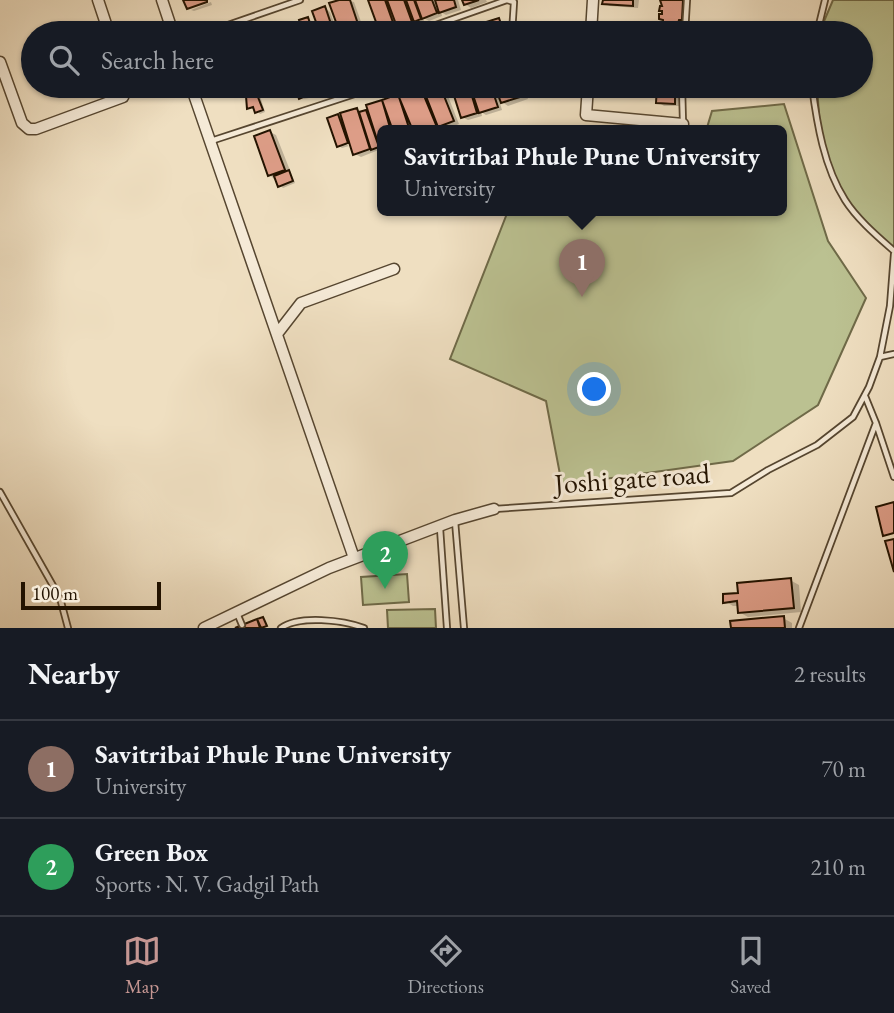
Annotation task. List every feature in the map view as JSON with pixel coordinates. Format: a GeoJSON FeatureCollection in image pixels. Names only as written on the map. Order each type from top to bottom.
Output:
{"type":"FeatureCollection","features":[{"type":"Feature","properties":{"kind":"street"},"geometry":{"type":"LineString","coordinates":[[98,0],[105,21]]}},
{"type":"Feature","properties":{"kind":"street"},"geometry":{"type":"LineString","coordinates":[[162,0],[169,21]]}},
{"type":"Feature","properties":{"kind":"street"},"geometry":{"type":"LineString","coordinates":[[592,21],[593,0]]}},
{"type":"Feature","properties":{"kind":"street"},"geometry":{"type":"LineString","coordinates":[[0,62],[22,123],[29,129],[36,129],[120,98]]}},
{"type":"Feature","properties":{"kind":"street"},"geometry":{"type":"LineString","coordinates":[[195,98],[354,558]]}},
{"type":"Feature","properties":{"kind":"street"},"geometry":{"type":"LineString","coordinates":[[587,98],[586,115],[683,124]]}},
{"type":"Feature","properties":{"kind":"street"},"geometry":{"type":"LineString","coordinates":[[277,334],[301,303],[394,269]]}},
{"type":"Feature","properties":{"kind":"street"},"geometry":{"type":"LineString","coordinates":[[204,628],[329,568],[455,520],[494,509]]}},
{"type":"Feature","properties":{"kind":"lane"},"geometry":{"type":"LineString","coordinates":[[240,21],[300,0]]}},
{"type":"Feature","properties":{"kind":"lane"},"geometry":{"type":"LineString","coordinates":[[447,21],[507,0],[514,2],[513,21]]}},
{"type":"Feature","properties":{"kind":"lane"},"geometry":{"type":"LineString","coordinates":[[686,21],[687,0]]}},
{"type":"Feature","properties":{"kind":"lane"},"geometry":{"type":"LineString","coordinates":[[820,21],[825,0]]}},
{"type":"Feature","properties":{"kind":"lane"},"geometry":{"type":"LineString","coordinates":[[211,141],[341,98]]}},
{"type":"Feature","properties":{"kind":"lane"},"geometry":{"type":"LineString","coordinates":[[682,98],[683,124]]}},
{"type":"Feature","properties":{"kind":"lane"},"geometry":{"type":"LineString","coordinates":[[814,98],[821,144],[845,200],[894,252]]}},
{"type":"Feature","properties":{"kind":"lane","name":"Joshi gate road"},"geometry":{"type":"LineString","coordinates":[[494,509],[730,493],[817,445],[853,417],[880,357],[890,306],[894,252]]}},
{"type":"Feature","properties":{"kind":"lane"},"geometry":{"type":"LineString","coordinates":[[880,357],[894,354]]}},
{"type":"Feature","properties":{"kind":"lane"},"geometry":{"type":"LineString","coordinates":[[864,396],[894,477]]}},
{"type":"Feature","properties":{"kind":"lane"},"geometry":{"type":"LineString","coordinates":[[799,628],[876,423]]}},
{"type":"Feature","properties":{"kind":"lane"},"geometry":{"type":"LineString","coordinates":[[0,492],[60,598],[68,628]]}},
{"type":"Feature","properties":{"kind":"lane"},"geometry":{"type":"LineString","coordinates":[[455,520],[464,628]]}},
{"type":"Feature","properties":{"kind":"lane"},"geometry":{"type":"LineString","coordinates":[[440,526],[447,628]]}},
{"type":"Feature","properties":{"kind":"lane"},"geometry":{"type":"LineString","coordinates":[[237,613],[242,625]]}},
{"type":"Feature","properties":{"kind":"lane"},"geometry":{"type":"LineString","coordinates":[[281,628],[296,622],[331,620],[364,628]]}},
{"type":"Feature","properties":{"kind":"green space"},"geometry":{"type":"Polygon","coordinates":[[[833,0],[894,0],[894,251],[845,200],[821,143],[818,98],[873,98],[873,21],[824,21],[833,0]]]}},
{"type":"Feature","properties":{"kind":"green space"},"geometry":{"type":"Polygon","coordinates":[[[784,104],[828,241],[866,298],[818,405],[733,461],[562,485],[546,401],[450,359],[506,216],[787,216],[787,125],[708,125],[712,111],[784,104]]]}},
{"type":"Feature","properties":{"kind":"green space"},"geometry":{"type":"Polygon","coordinates":[[[407,574],[409,602],[363,605],[361,577],[407,574]]]}},
{"type":"Feature","properties":{"kind":"green space"},"geometry":{"type":"Polygon","coordinates":[[[435,609],[436,628],[388,628],[387,610],[435,609]]]}},
{"type":"Feature","properties":{"kind":"building"},"geometry":{"type":"Polygon","coordinates":[[[183,0],[207,0],[207,2],[187,9],[183,0]]]}},
{"type":"Feature","properties":{"kind":"building"},"geometry":{"type":"Polygon","coordinates":[[[350,0],[357,21],[336,21],[329,3],[350,0]]]}},
{"type":"Feature","properties":{"kind":"building"},"geometry":{"type":"Polygon","coordinates":[[[368,0],[385,0],[392,21],[376,21],[368,0]]]}},
{"type":"Feature","properties":{"kind":"building"},"geometry":{"type":"Polygon","coordinates":[[[387,0],[404,0],[412,21],[395,21],[387,0]]]}},
{"type":"Feature","properties":{"kind":"building"},"geometry":{"type":"Polygon","coordinates":[[[406,0],[414,0],[421,19],[414,21],[406,0]]]}},
{"type":"Feature","properties":{"kind":"building"},"geometry":{"type":"Polygon","coordinates":[[[415,0],[432,0],[437,13],[422,19],[415,0]]]}},
{"type":"Feature","properties":{"kind":"building"},"geometry":{"type":"Polygon","coordinates":[[[435,0],[454,0],[456,7],[439,13],[435,0]]]}},
{"type":"Feature","properties":{"kind":"building"},"geometry":{"type":"Polygon","coordinates":[[[462,0],[479,0],[464,5],[462,0]]]}},
{"type":"Feature","properties":{"kind":"building"},"geometry":{"type":"Polygon","coordinates":[[[603,0],[633,0],[633,6],[602,4],[603,0]]]}},
{"type":"Feature","properties":{"kind":"building"},"geometry":{"type":"Polygon","coordinates":[[[660,0],[683,0],[682,20],[659,19],[662,6],[660,0]]]}},
{"type":"Feature","properties":{"kind":"building"},"geometry":{"type":"Polygon","coordinates":[[[325,6],[330,21],[316,21],[312,11],[325,6]]]}},
{"type":"Feature","properties":{"kind":"building"},"geometry":{"type":"Polygon","coordinates":[[[246,98],[258,98],[263,110],[255,113],[253,107],[247,109],[246,98]]]}},
{"type":"Feature","properties":{"kind":"building"},"geometry":{"type":"Polygon","coordinates":[[[399,98],[425,98],[436,125],[410,125],[399,98]]]}},
{"type":"Feature","properties":{"kind":"building"},"geometry":{"type":"Polygon","coordinates":[[[399,98],[408,125],[391,125],[382,100],[399,98]]]}},
{"type":"Feature","properties":{"kind":"building"},"geometry":{"type":"Polygon","coordinates":[[[427,98],[445,98],[454,121],[437,125],[427,98]]]}},
{"type":"Feature","properties":{"kind":"building"},"geometry":{"type":"Polygon","coordinates":[[[455,98],[473,98],[477,113],[461,118],[455,98]]]}},
{"type":"Feature","properties":{"kind":"building"},"geometry":{"type":"Polygon","coordinates":[[[474,98],[495,98],[498,107],[479,113],[474,98]]]}},
{"type":"Feature","properties":{"kind":"building"},"geometry":{"type":"Polygon","coordinates":[[[499,98],[517,98],[501,103],[499,98]]]}},
{"type":"Feature","properties":{"kind":"building"},"geometry":{"type":"Polygon","coordinates":[[[656,98],[675,98],[675,104],[656,103],[656,98]]]}},
{"type":"Feature","properties":{"kind":"building"},"geometry":{"type":"Polygon","coordinates":[[[382,100],[389,125],[377,125],[377,140],[366,105],[382,100]]]}},
{"type":"Feature","properties":{"kind":"building"},"geometry":{"type":"Polygon","coordinates":[[[357,108],[370,149],[353,155],[340,113],[357,108]]]}},
{"type":"Feature","properties":{"kind":"building"},"geometry":{"type":"Polygon","coordinates":[[[366,110],[377,148],[371,150],[359,112],[366,110]]]}},
{"type":"Feature","properties":{"kind":"building"},"geometry":{"type":"Polygon","coordinates":[[[338,114],[348,143],[337,147],[327,118],[338,114]]]}},
{"type":"Feature","properties":{"kind":"building"},"geometry":{"type":"Polygon","coordinates":[[[270,130],[285,170],[268,176],[254,136],[270,130]]]}},
{"type":"Feature","properties":{"kind":"building"},"geometry":{"type":"Polygon","coordinates":[[[289,170],[293,181],[278,187],[274,176],[289,170]]]}},
{"type":"Feature","properties":{"kind":"building"},"geometry":{"type":"Polygon","coordinates":[[[894,502],[894,533],[883,536],[876,507],[894,502]]]}},
{"type":"Feature","properties":{"kind":"building"},"geometry":{"type":"Polygon","coordinates":[[[894,539],[894,572],[885,541],[894,539]]]}},
{"type":"Feature","properties":{"kind":"building"},"geometry":{"type":"Polygon","coordinates":[[[791,578],[794,608],[738,613],[737,601],[723,603],[723,594],[738,593],[737,583],[791,578]]]}},
{"type":"Feature","properties":{"kind":"building"},"geometry":{"type":"Polygon","coordinates":[[[784,616],[785,628],[731,628],[730,621],[784,616]]]}},
{"type":"Feature","properties":{"kind":"building"},"geometry":{"type":"Polygon","coordinates":[[[263,617],[267,626],[261,628],[257,619],[263,617]]]}},
{"type":"Feature","properties":{"kind":"building"},"geometry":{"type":"Polygon","coordinates":[[[257,619],[260,628],[235,628],[242,625],[257,619]]]}},
{"type":"Feature","properties":{"kind":"place","name":"Savitribai Phule Pune University"},"geometry":{"type":"Point","coordinates":[582,297]}},
{"type":"Feature","properties":{"kind":"place","name":"Green Box"},"geometry":{"type":"Point","coordinates":[385,589]}}]}
